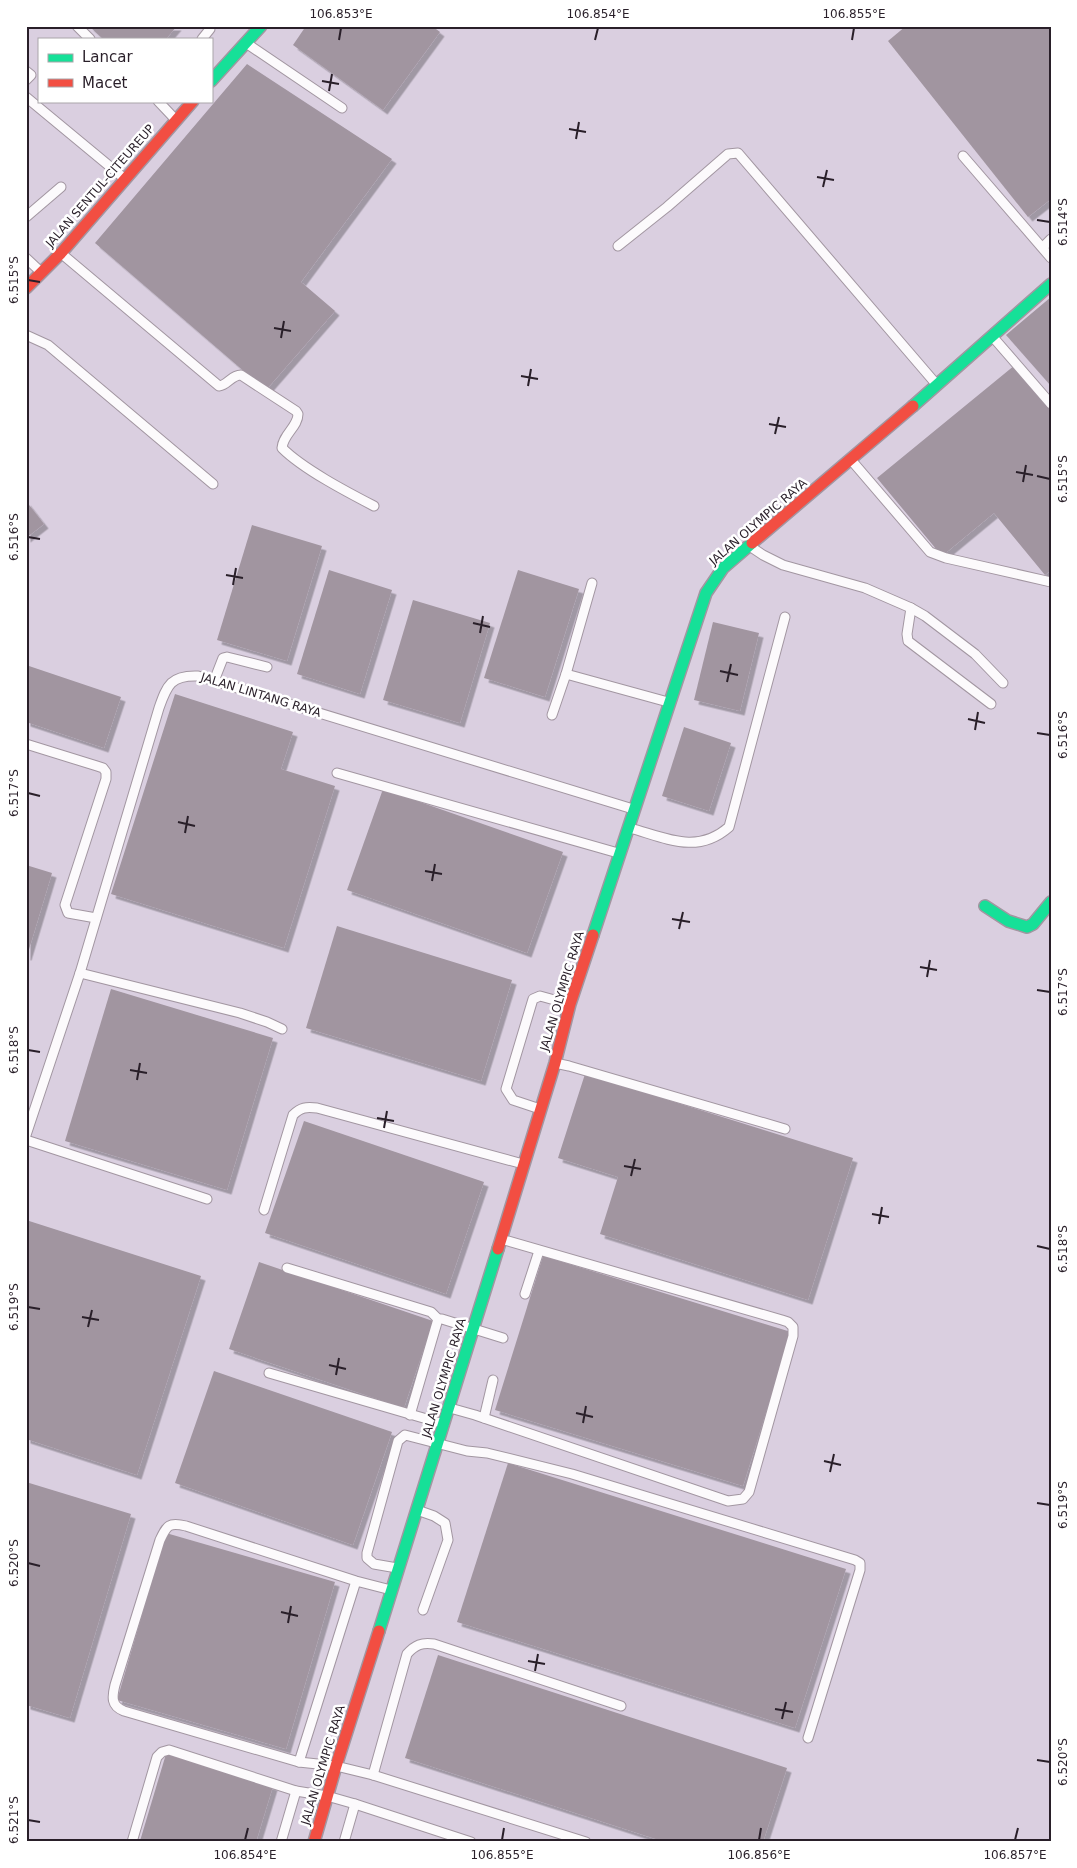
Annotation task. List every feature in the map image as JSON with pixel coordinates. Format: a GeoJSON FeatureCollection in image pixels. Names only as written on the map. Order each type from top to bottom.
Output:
{"type":"FeatureCollection","features":[{"type":"Feature","properties":{"kind":"street"},"geometry":{"type":"LineString","coordinates":[[212,80],[256,28]]}},
{"type":"Feature","properties":{"kind":"street","name":"JALAN SENTUL-CITEUREUP"},"geometry":{"type":"LineString","coordinates":[[26,288],[61,253],[192,102]]}},
{"type":"Feature","properties":{"kind":"street","name":"JALAN OLYMPIC RAYA"},"geometry":{"type":"LineString","coordinates":[[314,1842],[541,1109],[570,1004],[706,593],[723,568],[937,386],[1051,284]]}},
{"type":"Feature","properties":{"kind":"street"},"geometry":{"type":"LineString","coordinates":[[985,906],[1017,926],[1025,928],[1032,926],[1051,902]]}},
{"type":"Feature","properties":{"kind":"lane"},"geometry":{"type":"LineString","coordinates":[[77,26],[89,38]]}},
{"type":"Feature","properties":{"kind":"lane"},"geometry":{"type":"LineString","coordinates":[[203,38],[210,29]]}},
{"type":"Feature","properties":{"kind":"lane"},"geometry":{"type":"LineString","coordinates":[[245,43],[342,108]]}},
{"type":"Feature","properties":{"kind":"lane"},"geometry":{"type":"LineString","coordinates":[[26,71],[31,75],[26,80]]}},
{"type":"Feature","properties":{"kind":"lane"},"geometry":{"type":"LineString","coordinates":[[26,97],[125,179]]}},
{"type":"Feature","properties":{"kind":"lane"},"geometry":{"type":"LineString","coordinates":[[159,102],[176,120]]}},
{"type":"Feature","properties":{"kind":"lane"},"geometry":{"type":"LineString","coordinates":[[618,246],[667,207],[728,154],[738,153],[937,386]]}},
{"type":"Feature","properties":{"kind":"lane"},"geometry":{"type":"LineString","coordinates":[[964,156],[1051,258]]}},
{"type":"Feature","properties":{"kind":"lane"},"geometry":{"type":"LineString","coordinates":[[26,217],[61,187]]}},
{"type":"Feature","properties":{"kind":"lane"},"geometry":{"type":"LineString","coordinates":[[1042,247],[1051,240]]}},
{"type":"Feature","properties":{"kind":"lane"},"geometry":{"type":"LineString","coordinates":[[61,253],[219,386],[225,385],[233,377],[241,375],[296,411],[298,419],[284,440],[282,448],[346,491],[374,506]]}},
{"type":"Feature","properties":{"kind":"lane"},"geometry":{"type":"LineString","coordinates":[[26,258],[42,273]]}},
{"type":"Feature","properties":{"kind":"lane"},"geometry":{"type":"LineString","coordinates":[[26,335],[48,346],[213,484]]}},
{"type":"Feature","properties":{"kind":"lane"},"geometry":{"type":"LineString","coordinates":[[992,336],[1051,404]]}},
{"type":"Feature","properties":{"kind":"lane"},"geometry":{"type":"LineString","coordinates":[[850,460],[930,552],[946,558],[1051,582]]}},
{"type":"Feature","properties":{"kind":"lane"},"geometry":{"type":"LineString","coordinates":[[749,545],[763,555],[783,565],[865,588],[911,608],[925,616],[974,654],[1003,683]]}},
{"type":"Feature","properties":{"kind":"lane"},"geometry":{"type":"LineString","coordinates":[[552,715],[566,674],[592,583]]}},
{"type":"Feature","properties":{"kind":"lane"},"geometry":{"type":"LineString","coordinates":[[911,608],[907,634],[908,641],[991,704]]}},
{"type":"Feature","properties":{"kind":"lane"},"geometry":{"type":"LineString","coordinates":[[628,828],[685,842],[699,843],[712,839],[729,827],[785,617]]}},
{"type":"Feature","properties":{"kind":"lane"},"geometry":{"type":"LineString","coordinates":[[214,681],[223,658],[227,657],[267,667]]}},
{"type":"Feature","properties":{"kind":"lane"},"geometry":{"type":"LineString","coordinates":[[566,674],[671,703]]}},
{"type":"Feature","properties":{"kind":"lane","name":"JALAN LINTANG RAYA"},"geometry":{"type":"LineString","coordinates":[[26,1135],[80,973],[164,693],[172,682],[182,676],[198,676],[634,809]]}},
{"type":"Feature","properties":{"kind":"lane"},"geometry":{"type":"LineString","coordinates":[[26,744],[103,768],[106,772],[106,780],[65,905],[68,913],[96,918]]}},
{"type":"Feature","properties":{"kind":"lane"},"geometry":{"type":"LineString","coordinates":[[337,772],[621,853]]}},
{"type":"Feature","properties":{"kind":"lane"},"geometry":{"type":"LineString","coordinates":[[80,973],[240,1013],[282,1029]]}},
{"type":"Feature","properties":{"kind":"lane"},"geometry":{"type":"LineString","coordinates":[[541,1109],[513,1100],[506,1089],[533,999],[540,996],[570,1004]]}},
{"type":"Feature","properties":{"kind":"lane"},"geometry":{"type":"LineString","coordinates":[[555,1063],[785,1129]]}},
{"type":"Feature","properties":{"kind":"lane"},"geometry":{"type":"LineString","coordinates":[[264,1210],[293,1116],[299,1109],[306,1106],[523,1164]]}},
{"type":"Feature","properties":{"kind":"lane"},"geometry":{"type":"LineString","coordinates":[[26,1140],[207,1199]]}},
{"type":"Feature","properties":{"kind":"lane"},"geometry":{"type":"LineString","coordinates":[[449,1408],[484,1418],[728,1501],[742,1499],[749,1492],[794,1336],[793,1327],[788,1322],[782,1320],[501,1239]]}},
{"type":"Feature","properties":{"kind":"lane"},"geometry":{"type":"LineString","coordinates":[[525,1294],[539,1251]]}},
{"type":"Feature","properties":{"kind":"lane"},"geometry":{"type":"LineString","coordinates":[[288,1268],[431,1312],[438,1319],[503,1338]]}},
{"type":"Feature","properties":{"kind":"lane"},"geometry":{"type":"LineString","coordinates":[[410,1415],[438,1319]]}},
{"type":"Feature","properties":{"kind":"lane"},"geometry":{"type":"LineString","coordinates":[[269,1373],[444,1424]]}},
{"type":"Feature","properties":{"kind":"lane"},"geometry":{"type":"LineString","coordinates":[[484,1418],[493,1380]]}},
{"type":"Feature","properties":{"kind":"lane"},"geometry":{"type":"LineString","coordinates":[[398,1568],[374,1564],[367,1558],[398,1441],[405,1435],[466,1452],[487,1453],[572,1474],[860,1563],[860,1570],[808,1738]]}},
{"type":"Feature","properties":{"kind":"lane"},"geometry":{"type":"LineString","coordinates":[[417,1510],[434,1516],[445,1523],[448,1540],[423,1610]]}},
{"type":"Feature","properties":{"kind":"lane"},"geometry":{"type":"LineString","coordinates":[[391,1590],[356,1581],[176,1524],[165,1528],[115,1685],[112,1696],[113,1703],[117,1708],[124,1711],[299,1762],[336,1766],[373,1775],[586,1842]]}},
{"type":"Feature","properties":{"kind":"lane"},"geometry":{"type":"LineString","coordinates":[[299,1762],[356,1581]]}},
{"type":"Feature","properties":{"kind":"lane"},"geometry":{"type":"LineString","coordinates":[[373,1775],[407,1654],[413,1647],[425,1643],[434,1644],[621,1706]]}},
{"type":"Feature","properties":{"kind":"lane"},"geometry":{"type":"LineString","coordinates":[[132,1842],[157,1757],[162,1752],[169,1750],[296,1791],[327,1796],[355,1804],[472,1842]]}},
{"type":"Feature","properties":{"kind":"lane"},"geometry":{"type":"LineString","coordinates":[[281,1842],[296,1791]]}},
{"type":"Feature","properties":{"kind":"lane"},"geometry":{"type":"LineString","coordinates":[[344,1842],[355,1804]]}},
{"type":"Feature","properties":{"kind":"shaded area"},"geometry":{"type":"Polygon","coordinates":[[[26,26],[1051,26],[1051,1842],[26,1842],[26,26]]]}},
{"type":"Feature","properties":{"kind":"building"},"geometry":{"type":"Polygon","coordinates":[[[89,26],[177,26],[167,38],[102,38],[89,26]]]}},
{"type":"Feature","properties":{"kind":"building"},"geometry":{"type":"Polygon","coordinates":[[[306,26],[432,26],[440,32],[383,110],[293,45],[306,26]]]}},
{"type":"Feature","properties":{"kind":"building"},"geometry":{"type":"Polygon","coordinates":[[[906,26],[1051,26],[1051,199],[1028,217],[888,41],[906,26]]]}},
{"type":"Feature","properties":{"kind":"building"},"geometry":{"type":"Polygon","coordinates":[[[247,64],[392,159],[301,282],[335,311],[266,390],[95,243],[247,64]]]}},
{"type":"Feature","properties":{"kind":"building"},"geometry":{"type":"Polygon","coordinates":[[[1051,297],[1051,386],[1006,335],[1051,297]]]}},
{"type":"Feature","properties":{"kind":"building"},"geometry":{"type":"Polygon","coordinates":[[[1015,365],[1051,408],[1051,570],[1045,575],[994,513],[942,556],[877,478],[1015,365]]]}},
{"type":"Feature","properties":{"kind":"building"},"geometry":{"type":"Polygon","coordinates":[[[26,501],[44,524],[26,538],[26,501]]]}},
{"type":"Feature","properties":{"kind":"building"},"geometry":{"type":"Polygon","coordinates":[[[252,525],[322,546],[287,661],[217,640],[252,525]]]}},
{"type":"Feature","properties":{"kind":"building"},"geometry":{"type":"Polygon","coordinates":[[[329,570],[392,590],[360,694],[297,674],[329,570]]]}},
{"type":"Feature","properties":{"kind":"building"},"geometry":{"type":"Polygon","coordinates":[[[518,570],[579,589],[545,697],[484,678],[518,570]]]}},
{"type":"Feature","properties":{"kind":"building"},"geometry":{"type":"Polygon","coordinates":[[[413,600],[490,623],[460,723],[383,700],[413,600]]]}},
{"type":"Feature","properties":{"kind":"building"},"geometry":{"type":"Polygon","coordinates":[[[713,622],[759,633],[740,711],[694,700],[713,622]]]}},
{"type":"Feature","properties":{"kind":"building"},"geometry":{"type":"Polygon","coordinates":[[[26,665],[121,697],[104,748],[26,722],[26,665]]]}},
{"type":"Feature","properties":{"kind":"building"},"geometry":{"type":"Polygon","coordinates":[[[175,694],[293,732],[281,769],[335,786],[284,948],[111,894],[175,694]]]}},
{"type":"Feature","properties":{"kind":"building"},"geometry":{"type":"Polygon","coordinates":[[[684,727],[731,743],[709,811],[662,796],[684,727]]]}},
{"type":"Feature","properties":{"kind":"building"},"geometry":{"type":"Polygon","coordinates":[[[383,789],[563,852],[527,953],[347,890],[383,789]]]}},
{"type":"Feature","properties":{"kind":"building"},"geometry":{"type":"Polygon","coordinates":[[[26,865],[52,873],[27,956],[26,956],[26,865]]]}},
{"type":"Feature","properties":{"kind":"building"},"geometry":{"type":"Polygon","coordinates":[[[337,926],[512,980],[481,1081],[306,1028],[337,926]]]}},
{"type":"Feature","properties":{"kind":"building"},"geometry":{"type":"Polygon","coordinates":[[[111,989],[273,1038],[227,1190],[65,1141],[111,989]]]}},
{"type":"Feature","properties":{"kind":"building"},"geometry":{"type":"Polygon","coordinates":[[[585,1074],[853,1158],[808,1300],[600,1234],[618,1177],[558,1158],[585,1074]]]}},
{"type":"Feature","properties":{"kind":"building"},"geometry":{"type":"Polygon","coordinates":[[[304,1121],[484,1182],[446,1294],[265,1233],[304,1121]]]}},
{"type":"Feature","properties":{"kind":"building"},"geometry":{"type":"Polygon","coordinates":[[[26,1220],[201,1276],[137,1475],[26,1439],[26,1220]]]}},
{"type":"Feature","properties":{"kind":"building"},"geometry":{"type":"Polygon","coordinates":[[[543,1256],[791,1332],[743,1486],[495,1410],[543,1256]]]}},
{"type":"Feature","properties":{"kind":"building"},"geometry":{"type":"Polygon","coordinates":[[[259,1262],[433,1321],[404,1408],[229,1349],[259,1262]]]}},
{"type":"Feature","properties":{"kind":"building"},"geometry":{"type":"Polygon","coordinates":[[[214,1371],[392,1432],[353,1545],[175,1483],[214,1371]]]}},
{"type":"Feature","properties":{"kind":"building"},"geometry":{"type":"Polygon","coordinates":[[[508,1463],[846,1569],[795,1728],[457,1622],[508,1463]]]}},
{"type":"Feature","properties":{"kind":"building"},"geometry":{"type":"Polygon","coordinates":[[[26,1482],[131,1514],[70,1718],[26,1705],[26,1482]]]}},
{"type":"Feature","properties":{"kind":"building"},"geometry":{"type":"Polygon","coordinates":[[[166,1533],[335,1582],[286,1749],[117,1700],[166,1533]]]}},
{"type":"Feature","properties":{"kind":"building"},"geometry":{"type":"Polygon","coordinates":[[[438,1655],[787,1768],[763,1842],[665,1842],[405,1758],[438,1655]]]}},
{"type":"Feature","properties":{"kind":"building"},"geometry":{"type":"Polygon","coordinates":[[[166,1754],[273,1786],[256,1842],[140,1841],[166,1754]]]}},
{"type":"Feature","properties":{"kind":"traffic: fast"},"geometry":{"type":"LineString","coordinates":[[212,80],[261,26]]}},
{"type":"Feature","properties":{"kind":"traffic: fast"},"geometry":{"type":"LineString","coordinates":[[913,406],[1051,284]]}},
{"type":"Feature","properties":{"kind":"traffic: fast"},"geometry":{"type":"LineString","coordinates":[[593,935],[706,593],[723,568],[752,543]]}},
{"type":"Feature","properties":{"kind":"traffic: fast"},"geometry":{"type":"LineString","coordinates":[[985,906],[1008,921],[1027,927],[1033,924],[1051,902]]}},
{"type":"Feature","properties":{"kind":"traffic: fast"},"geometry":{"type":"LineString","coordinates":[[379,1631],[498,1249]]}},
{"type":"Feature","properties":{"kind":"traffic: jam"},"geometry":{"type":"LineString","coordinates":[[26,288],[61,253],[192,102]]}},
{"type":"Feature","properties":{"kind":"traffic: jam"},"geometry":{"type":"LineString","coordinates":[[752,543],[913,406]]}},
{"type":"Feature","properties":{"kind":"traffic: jam"},"geometry":{"type":"LineString","coordinates":[[498,1249],[555,1063],[570,1004],[593,935]]}},
{"type":"Feature","properties":{"kind":"traffic: jam"},"geometry":{"type":"LineString","coordinates":[[314,1842],[379,1631]]}}]}
